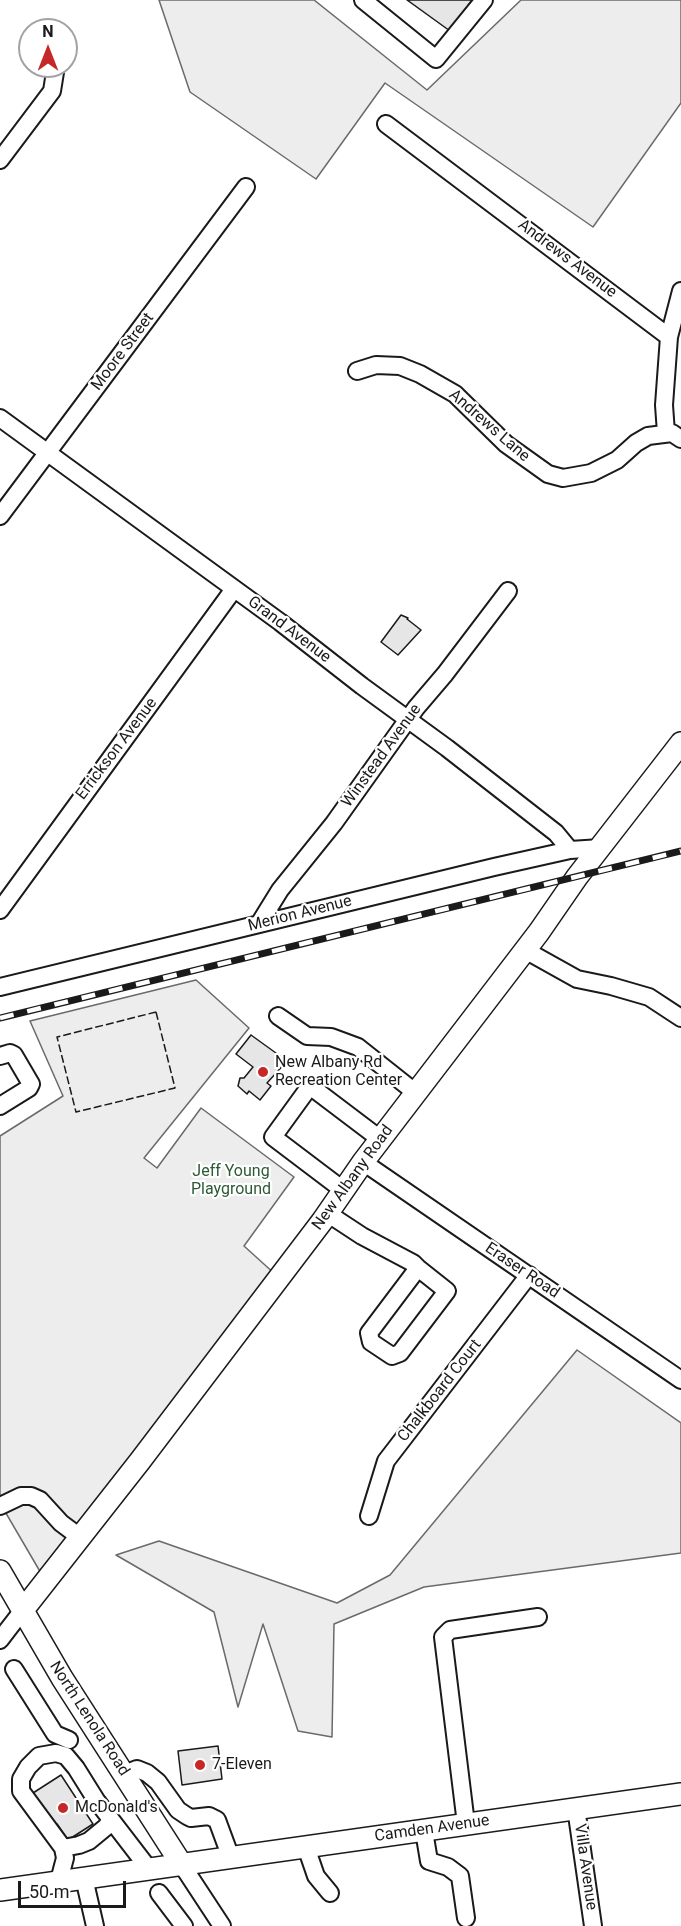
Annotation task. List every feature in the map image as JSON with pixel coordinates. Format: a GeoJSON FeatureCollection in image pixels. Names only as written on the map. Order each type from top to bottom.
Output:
{"type":"FeatureCollection","features":[{"type":"Feature","properties":{"kind":"main road","name":"New Albany Road"},"geometry":{"type":"LineString","coordinates":[[22,1610],[81,1538],[327,1214],[380,1139],[525,950],[577,877],[681,744]]}},
{"type":"Feature","properties":{"kind":"main road","name":"North Lenola Road"},"geometry":{"type":"LineString","coordinates":[[0,1571],[92,1724],[182,1865]]}},
{"type":"Feature","properties":{"kind":"main road","name":"Camden Avenue"},"geometry":{"type":"LineString","coordinates":[[0,1890],[681,1794]]}},
{"type":"Feature","properties":{"kind":"street"},"geometry":{"type":"LineString","coordinates":[[363,0],[436,59],[484,0]]}},
{"type":"Feature","properties":{"kind":"street"},"geometry":{"type":"LineString","coordinates":[[0,160],[52,91],[54,78]]}},
{"type":"Feature","properties":{"kind":"street","name":"Andrews Avenue"},"geometry":{"type":"LineString","coordinates":[[386,124],[669,337]]}},
{"type":"Feature","properties":{"kind":"street","name":"Moore Street"},"geometry":{"type":"LineString","coordinates":[[0,516],[246,187]]}},
{"type":"Feature","properties":{"kind":"street"},"geometry":{"type":"LineString","coordinates":[[673,436],[664,405],[669,337],[681,291]]}},
{"type":"Feature","properties":{"kind":"street","name":"Andrews Lane"},"geometry":{"type":"LineString","coordinates":[[357,371],[376,365],[400,366],[420,374],[454,394],[492,432],[534,465],[556,476],[578,477],[591,473],[617,460],[636,443],[648,436],[673,436]]}},
{"type":"Feature","properties":{"kind":"street","name":"Grand Avenue"},"geometry":{"type":"LineString","coordinates":[[0,418],[234,589],[538,818],[570,850]]}},
{"type":"Feature","properties":{"kind":"street","name":"Errickson Avenue"},"geometry":{"type":"LineString","coordinates":[[0,910],[64,819],[215,618],[234,589]]}},
{"type":"Feature","properties":{"kind":"street","name":"Winstead Avenue"},"geometry":{"type":"LineString","coordinates":[[259,924],[280,890],[334,823],[408,720],[508,591]]}},
{"type":"Feature","properties":{"kind":"street","name":"Merion Avenue"},"geometry":{"type":"LineString","coordinates":[[0,987],[378,894],[570,850],[601,848]]}},
{"type":"Feature","properties":{"kind":"street"},"geometry":{"type":"LineString","coordinates":[[525,950],[577,979],[649,997],[681,1018]]}},
{"type":"Feature","properties":{"kind":"street"},"geometry":{"type":"LineString","coordinates":[[278,1016],[307,1036],[331,1037],[358,1047],[416,1093]]}},
{"type":"Feature","properties":{"kind":"street"},"geometry":{"type":"LineString","coordinates":[[0,1056],[10,1053],[14,1055],[31,1084],[29,1088],[0,1106]]}},
{"type":"Feature","properties":{"kind":"street"},"geometry":{"type":"LineString","coordinates":[[343,1190],[273,1137],[303,1094],[310,1086],[380,1139]]}},
{"type":"Feature","properties":{"kind":"street","name":"Eraser Road"},"geometry":{"type":"LineString","coordinates":[[363,1162],[681,1380]]}},
{"type":"Feature","properties":{"kind":"street"},"geometry":{"type":"LineString","coordinates":[[327,1214],[418,1268],[447,1291],[400,1353],[392,1356],[371,1342],[369,1333],[418,1268]]}},
{"type":"Feature","properties":{"kind":"street","name":"Chalkboard Court"},"geometry":{"type":"LineString","coordinates":[[369,1516],[386,1461],[529,1275]]}},
{"type":"Feature","properties":{"kind":"street"},"geometry":{"type":"LineString","coordinates":[[0,1506],[21,1496],[31,1496],[40,1500],[61,1523],[81,1538]]}},
{"type":"Feature","properties":{"kind":"street"},"geometry":{"type":"LineString","coordinates":[[0,1640],[22,1610]]}},
{"type":"Feature","properties":{"kind":"street"},"geometry":{"type":"LineString","coordinates":[[466,1824],[443,1637],[450,1629],[538,1617]]}},
{"type":"Feature","properties":{"kind":"street"},"geometry":{"type":"LineString","coordinates":[[14,1669],[55,1734],[69,1740]]}},
{"type":"Feature","properties":{"kind":"street"},"geometry":{"type":"LineString","coordinates":[[56,1754],[77,1731],[92,1724]]}},
{"type":"Feature","properties":{"kind":"street"},"geometry":{"type":"LineString","coordinates":[[55,1882],[60,1877],[65,1858],[63,1848],[21,1791],[21,1779],[28,1767],[39,1756],[56,1754],[66,1756],[149,1869]]}},
{"type":"Feature","properties":{"kind":"street"},"geometry":{"type":"LineString","coordinates":[[125,1774],[137,1769],[147,1773],[158,1782],[178,1810],[192,1818],[209,1816],[217,1820],[231,1858]]}},
{"type":"Feature","properties":{"kind":"street","name":"Villa Avenue"},"geometry":{"type":"LineString","coordinates":[[576,1808],[593,1926]]}},
{"type":"Feature","properties":{"kind":"street"},"geometry":{"type":"LineString","coordinates":[[156,1823],[178,1810]]}},
{"type":"Feature","properties":{"kind":"street"},"geometry":{"type":"LineString","coordinates":[[63,1848],[89,1841],[111,1820]]}},
{"type":"Feature","properties":{"kind":"street"},"geometry":{"type":"LineString","coordinates":[[424,1831],[429,1861],[448,1867],[460,1876],[466,1917]]}},
{"type":"Feature","properties":{"kind":"street"},"geometry":{"type":"LineString","coordinates":[[306,1847],[315,1876],[330,1893]]}},
{"type":"Feature","properties":{"kind":"street"},"geometry":{"type":"LineString","coordinates":[[182,1865],[215,1924]]}},
{"type":"Feature","properties":{"kind":"street"},"geometry":{"type":"LineString","coordinates":[[84,1878],[95,1926]]}},
{"type":"Feature","properties":{"kind":"street"},"geometry":{"type":"LineString","coordinates":[[159,1893],[184,1926]]}},
{"type":"Feature","properties":{"kind":"green space"},"geometry":{"type":"Polygon","coordinates":[[[159,0],[314,0],[427,90],[521,0],[681,0],[681,103],[593,227],[385,83],[316,179],[190,92],[159,0]]]}},
{"type":"Feature","properties":{"kind":"green space","name":"Jeff Young Playground"},"geometry":{"type":"Polygon","coordinates":[[[196,980],[249,1028],[144,1158],[157,1168],[201,1108],[294,1177],[244,1246],[276,1275],[45,1580],[0,1503],[0,1136],[63,1096],[30,1021],[196,980]]]}},
{"type":"Feature","properties":{"kind":"green space"},"geometry":{"type":"Polygon","coordinates":[[[577,1350],[681,1423],[681,1553],[424,1587],[334,1624],[332,1737],[298,1731],[263,1624],[238,1707],[214,1612],[116,1555],[159,1541],[337,1603],[390,1575],[577,1350]]]}},
{"type":"Feature","properties":{"kind":"building"},"geometry":{"type":"Polygon","coordinates":[[[407,0],[472,0],[450,31],[407,0]]]}},
{"type":"Feature","properties":{"kind":"building"},"geometry":{"type":"Polygon","coordinates":[[[401,615],[421,630],[398,655],[381,642],[401,615]]]}},
{"type":"Feature","properties":{"kind":"building","name":"New Albany Rd Recreation Center"},"geometry":{"type":"Polygon","coordinates":[[[251,1035],[287,1061],[267,1083],[271,1086],[260,1100],[249,1091],[247,1094],[238,1086],[240,1078],[244,1078],[253,1067],[236,1054],[251,1035]]]}},
{"type":"Feature","properties":{"kind":"building","name":"7-Eleven"},"geometry":{"type":"Polygon","coordinates":[[[218,1746],[222,1779],[182,1785],[178,1751],[218,1746]]]}},
{"type":"Feature","properties":{"kind":"building","name":"McDonald's"},"geometry":{"type":"Polygon","coordinates":[[[61,1775],[93,1824],[68,1840],[57,1824],[54,1826],[33,1793],[61,1775]]]}},
{"type":"Feature","properties":{"kind":"railway"},"geometry":{"type":"LineString","coordinates":[[0,1018],[681,851]]}},
{"type":"Feature","properties":{"kind":"fence"},"geometry":{"type":"LineString","coordinates":[[156,1012],[175,1088],[76,1112],[57,1037],[156,1012]]}},
{"type":"Feature","properties":{"kind":"place","name":"New Albany Rd Recreation Center"},"geometry":{"type":"Point","coordinates":[263,1072]}},
{"type":"Feature","properties":{"kind":"place","name":"7-Eleven"},"geometry":{"type":"Point","coordinates":[200,1765]}},
{"type":"Feature","properties":{"kind":"place","name":"McDonald's"},"geometry":{"type":"Point","coordinates":[63,1808]}}]}
